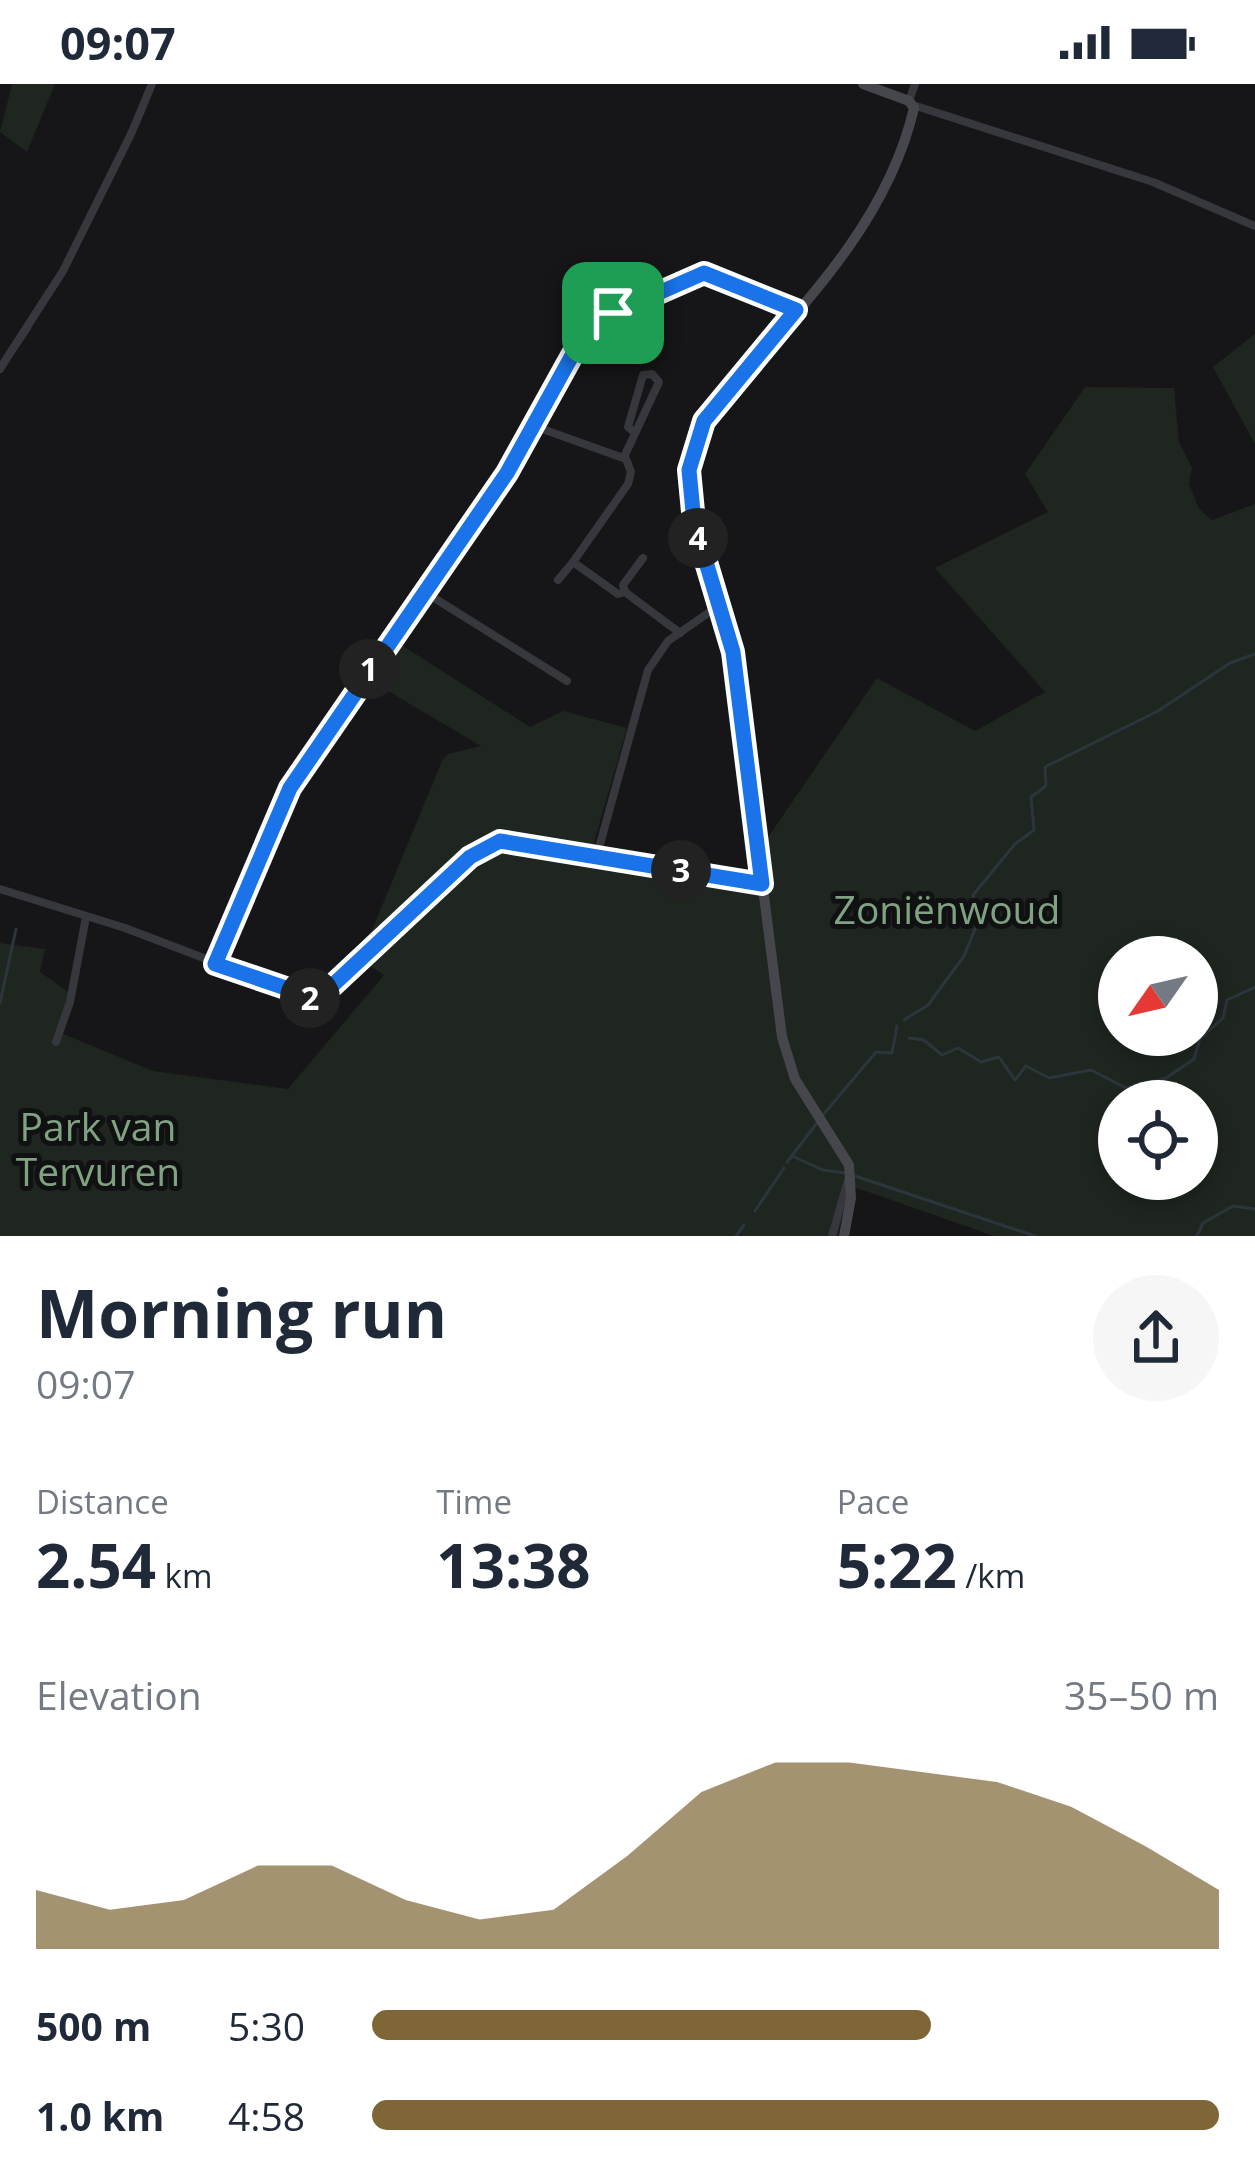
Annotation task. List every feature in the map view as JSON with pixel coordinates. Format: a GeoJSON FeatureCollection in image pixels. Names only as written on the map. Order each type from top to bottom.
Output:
{"type":"FeatureCollection","features":[{"type":"Feature","properties":{"kind":"street"},"geometry":{"type":"LineString","coordinates":[[0,369],[63,272],[152,84]]}},
{"type":"Feature","properties":{"kind":"street"},"geometry":{"type":"LineString","coordinates":[[863,84],[1153,182],[1255,226]]}},
{"type":"Feature","properties":{"kind":"street"},"geometry":{"type":"LineString","coordinates":[[844,1236],[850,1171],[791,1069],[782,1037],[733,652],[694,522],[691,453],[714,406],[867,223],[908,128],[915,84]]}},
{"type":"Feature","properties":{"kind":"street"},"geometry":{"type":"LineString","coordinates":[[215,964],[290,788],[507,473],[586,333],[613,313],[689,276],[721,276],[796,310]]}},
{"type":"Feature","properties":{"kind":"street"},"geometry":{"type":"LineString","coordinates":[[624,457],[659,382],[652,374],[643,375],[631,406],[628,427],[634,432]]}},
{"type":"Feature","properties":{"kind":"street"},"geometry":{"type":"LineString","coordinates":[[533,426],[624,457],[631,472],[628,484],[558,580]]}},
{"type":"Feature","properties":{"kind":"street"},"geometry":{"type":"LineString","coordinates":[[643,558],[623,585],[625,592],[680,634]]}},
{"type":"Feature","properties":{"kind":"street"},"geometry":{"type":"LineString","coordinates":[[572,562],[618,594],[625,592]]}},
{"type":"Feature","properties":{"kind":"street"},"geometry":{"type":"LineString","coordinates":[[423,591],[567,681]]}},
{"type":"Feature","properties":{"kind":"street"},"geometry":{"type":"LineString","coordinates":[[597,855],[647,670],[656,654],[722,604]]}},
{"type":"Feature","properties":{"kind":"street"},"geometry":{"type":"LineString","coordinates":[[0,889],[318,999],[483,847],[500,841],[762,884]]}},
{"type":"Feature","properties":{"kind":"street"},"geometry":{"type":"LineString","coordinates":[[56,1042],[70,1002],[86,917]]}},
{"type":"Feature","properties":{"kind":"street"},"geometry":{"type":"LineString","coordinates":[[832,1236],[850,1171]]}},
{"type":"Feature","properties":{"kind":"green space"},"geometry":{"type":"Polygon","coordinates":[[[12,84],[55,84],[27,152],[0,132],[12,84]]]}},
{"type":"Feature","properties":{"kind":"green space"},"geometry":{"type":"Polygon","coordinates":[[[1255,334],[1255,444],[1213,367],[1255,334]]]}},
{"type":"Feature","properties":{"kind":"green space","name":"Zoniënwoud"},"geometry":{"type":"Polygon","coordinates":[[[1085,387],[1174,388],[1179,442],[1192,468],[1189,484],[1199,509],[1212,520],[1255,504],[1255,1236],[994,1236],[857,1188],[847,1190],[838,1236],[0,1236],[0,943],[45,949],[40,972],[74,996],[61,1033],[153,1071],[288,1089],[384,975],[351,954],[372,930],[442,761],[448,754],[481,746],[366,678],[392,639],[530,727],[563,711],[627,728],[589,860],[758,888],[762,846],[877,678],[975,731],[1045,692],[935,568],[1048,512],[1025,474],[1085,387]]]}},
{"type":"Feature","properties":{"kind":"waterway"},"geometry":{"type":"LineString","coordinates":[[904,1020],[928,1005],[964,956],[978,922],[973,895],[1015,844],[1034,830],[1031,797],[1046,786],[1045,767],[1158,711],[1230,663],[1255,654]]}},
{"type":"Feature","properties":{"kind":"waterway"},"geometry":{"type":"LineString","coordinates":[[0,1003],[16,929]]}},
{"type":"Feature","properties":{"kind":"waterway"},"geometry":{"type":"LineString","coordinates":[[909,1038],[924,1040],[942,1055],[958,1048],[981,1062],[999,1057],[1015,1080],[1026,1066],[1049,1078],[1091,1070],[1126,1088],[1166,1078],[1194,1059],[1200,1039],[1223,1018],[1227,1000],[1255,987]]}},
{"type":"Feature","properties":{"kind":"waterway"},"geometry":{"type":"LineString","coordinates":[[823,1115],[876,1052],[892,1053],[897,1026]]}},
{"type":"Feature","properties":{"kind":"waterway"},"geometry":{"type":"LineString","coordinates":[[787,1162],[817,1123]]}},
{"type":"Feature","properties":{"kind":"waterway"},"geometry":{"type":"LineString","coordinates":[[792,1156],[823,1170],[845,1173]]}},
{"type":"Feature","properties":{"kind":"waterway"},"geometry":{"type":"LineString","coordinates":[[755,1211],[784,1168]]}},
{"type":"Feature","properties":{"kind":"waterway"},"geometry":{"type":"LineString","coordinates":[[855,1176],[1035,1236]]}},
{"type":"Feature","properties":{"kind":"waterway"},"geometry":{"type":"LineString","coordinates":[[1197,1236],[1203,1223],[1233,1206],[1255,1209]]}},
{"type":"Feature","properties":{"kind":"waterway"},"geometry":{"type":"LineString","coordinates":[[736,1236],[744,1225]]}},
{"type":"Feature","properties":{"kind":"route"},"geometry":{"type":"LineString","coordinates":[[704,273],[796,310],[714,406],[696,436],[689,470],[694,522],[733,652],[762,884],[500,841],[470,857],[318,999],[215,964],[290,788],[507,473],[579,343],[613,313],[704,273]]}},
{"type":"Feature","properties":{"kind":"park label","name":"Park van Tervuren"},"geometry":{"type":"Point","coordinates":[98,1148]}}]}
